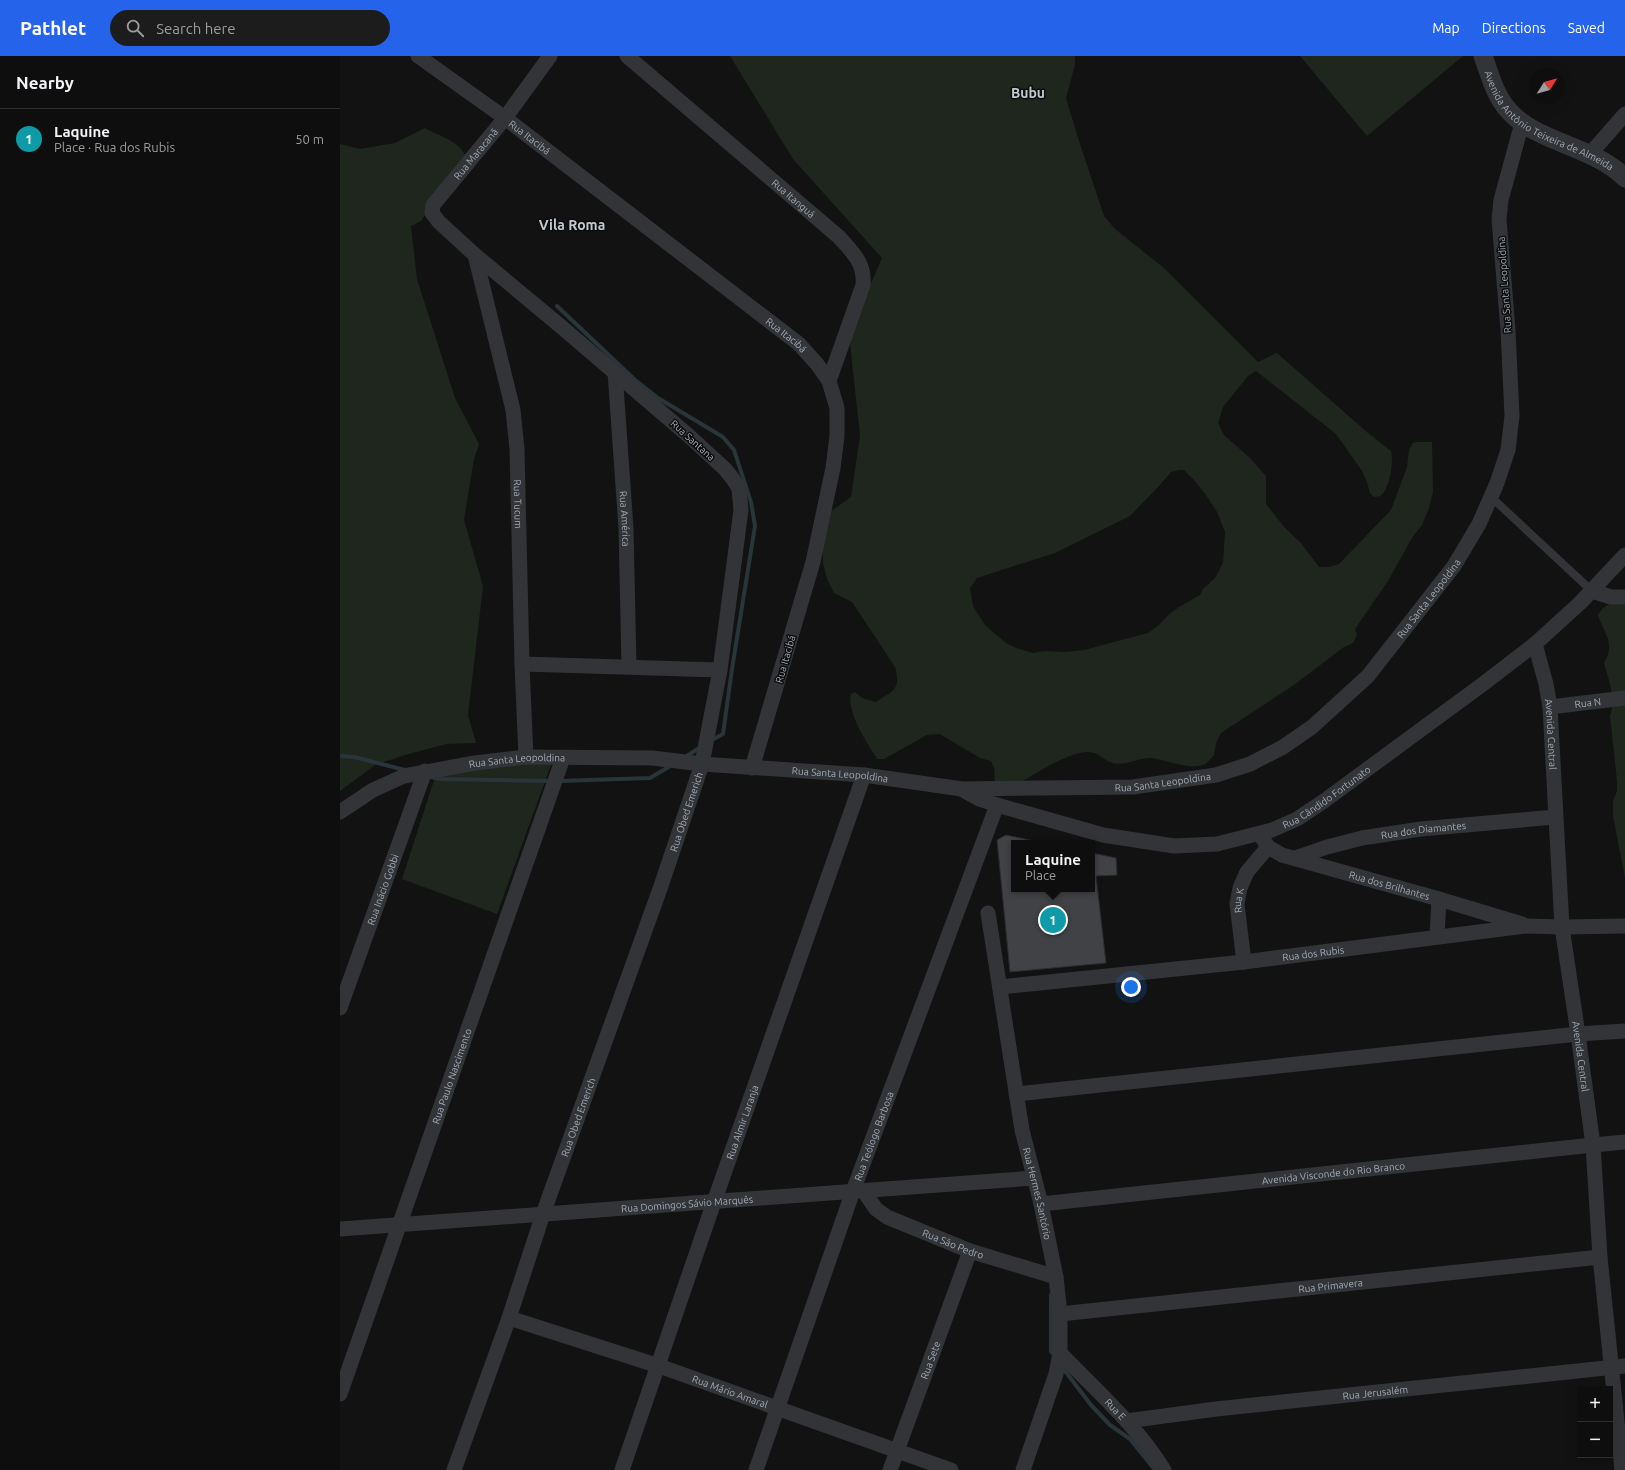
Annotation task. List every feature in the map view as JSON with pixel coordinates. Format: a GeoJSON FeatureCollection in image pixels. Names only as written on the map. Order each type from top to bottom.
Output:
{"type":"FeatureCollection","features":[{"type":"Feature","properties":{"kind":"street","name":"Rua Itacibá"},"geometry":{"type":"LineString","coordinates":[[418,56],[505,118],[799,344],[817,364],[829,381],[837,408],[837,436],[833,468],[813,562],[752,768]]}},
{"type":"Feature","properties":{"kind":"street","name":"Rua Maracanã"},"geometry":{"type":"LineString","coordinates":[[432,213],[433,206],[505,118],[550,56]]}},
{"type":"Feature","properties":{"kind":"street","name":"Rua Itanguá"},"geometry":{"type":"LineString","coordinates":[[627,56],[839,237],[857,258],[864,274],[863,285],[829,381]]}},
{"type":"Feature","properties":{"kind":"street","name":"Avenida Antônio Teixeira de Almeida"},"geometry":{"type":"LineString","coordinates":[[1483,56],[1496,91],[1509,111],[1522,123],[1543,134],[1590,154],[1625,178]]}},
{"type":"Feature","properties":{"kind":"street"},"geometry":{"type":"LineString","coordinates":[[1590,154],[1625,114]]}},
{"type":"Feature","properties":{"kind":"street","name":"Rua Santa Leopoldina"},"geometry":{"type":"LineString","coordinates":[[340,812],[373,790],[404,776],[425,771],[526,757],[652,758],[702,764],[864,775],[962,789],[1133,787],[1170,783],[1216,775],[1250,764],[1283,747],[1312,727],[1368,676],[1454,566],[1479,524],[1491,497],[1508,450],[1512,416],[1508,330],[1499,219],[1502,200],[1522,123]]}},
{"type":"Feature","properties":{"kind":"street","name":"Rua Santana"},"geometry":{"type":"LineString","coordinates":[[432,213],[438,222],[475,255],[689,436],[720,464],[733,479],[738,489],[742,510],[720,670],[702,764]]}},
{"type":"Feature","properties":{"kind":"street","name":"Rua Tucum"},"geometry":{"type":"LineString","coordinates":[[475,255],[513,410],[517,449],[522,664],[526,757]]}},
{"type":"Feature","properties":{"kind":"street","name":"Rua América"},"geometry":{"type":"LineString","coordinates":[[615,372],[626,528],[629,666]]}},
{"type":"Feature","properties":{"kind":"street","name":"Rua Cândido Fortunato"},"geometry":{"type":"LineString","coordinates":[[962,789],[979,799],[997,806],[1103,836],[1174,846],[1217,844],[1272,830],[1297,818],[1324,801],[1535,644],[1592,591],[1625,555]]}},
{"type":"Feature","properties":{"kind":"street"},"geometry":{"type":"LineString","coordinates":[[1592,591],[1611,597],[1625,597]]}},
{"type":"Feature","properties":{"kind":"street","name":"Avenida Central"},"geometry":{"type":"LineString","coordinates":[[1535,644],[1546,684],[1550,707],[1562,928],[1578,1034],[1592,1145],[1600,1257],[1619,1367],[1622,1470]]}},
{"type":"Feature","properties":{"kind":"street"},"geometry":{"type":"LineString","coordinates":[[522,664],[629,666],[720,670]]}},
{"type":"Feature","properties":{"kind":"street","name":"Rua N"},"geometry":{"type":"LineString","coordinates":[[1550,707],[1625,698]]}},
{"type":"Feature","properties":{"kind":"street","name":"Rua Paulo Nascimento"},"geometry":{"type":"LineString","coordinates":[[340,1394],[563,758]]}},
{"type":"Feature","properties":{"kind":"street","name":"Rua Obed Emerich"},"geometry":{"type":"LineString","coordinates":[[454,1470],[508,1318],[542,1214],[661,886],[702,764]]}},
{"type":"Feature","properties":{"kind":"street","name":"Rua Inácio Gobbi"},"geometry":{"type":"LineString","coordinates":[[340,1008],[425,771]]}},
{"type":"Feature","properties":{"kind":"street","name":"Rua Almir Laranja"},"geometry":{"type":"LineString","coordinates":[[622,1470],[659,1366],[714,1202],[864,775]]}},
{"type":"Feature","properties":{"kind":"street","name":"Rua Teólogo Barbosa"},"geometry":{"type":"LineString","coordinates":[[756,1470],[997,806]]}},
{"type":"Feature","properties":{"kind":"street","name":"Rua dos Diamantes"},"geometry":{"type":"LineString","coordinates":[[1295,858],[1327,847],[1355,840],[1421,829],[1555,817]]}},
{"type":"Feature","properties":{"kind":"street"},"geometry":{"type":"LineString","coordinates":[[1260,834],[1268,847]]}},
{"type":"Feature","properties":{"kind":"street","name":"Rua dos Brilhantes"},"geometry":{"type":"LineString","coordinates":[[1268,847],[1282,855],[1439,899],[1526,926]]}},
{"type":"Feature","properties":{"kind":"street","name":"Rua K"},"geometry":{"type":"LineString","coordinates":[[1244,962],[1237,904],[1240,888],[1247,872],[1268,847]]}},
{"type":"Feature","properties":{"kind":"street"},"geometry":{"type":"LineString","coordinates":[[1437,937],[1439,899]]}},
{"type":"Feature","properties":{"kind":"street","name":"Rua Hermes Santório"},"geometry":{"type":"LineString","coordinates":[[988,913],[1022,1130],[1041,1204],[1056,1277],[1060,1314],[1060,1353],[1056,1374],[1023,1470]]}},
{"type":"Feature","properties":{"kind":"street","name":"Rua dos Rubis"},"geometry":{"type":"LineString","coordinates":[[1000,987],[1244,962],[1526,926],[1562,928],[1625,926]]}},
{"type":"Feature","properties":{"kind":"street"},"geometry":{"type":"LineString","coordinates":[[1016,1094],[1578,1034],[1625,1031]]}},
{"type":"Feature","properties":{"kind":"street","name":"Avenida Visconde do Rio Branco"},"geometry":{"type":"LineString","coordinates":[[1041,1204],[1625,1142]]}},
{"type":"Feature","properties":{"kind":"street","name":"Rua Domingos Sávio Marquês"},"geometry":{"type":"LineString","coordinates":[[340,1229],[1034,1178]]}},
{"type":"Feature","properties":{"kind":"street","name":"Rua São Pedro"},"geometry":{"type":"LineString","coordinates":[[858,1191],[876,1209],[887,1217],[970,1251],[1056,1277]]}},
{"type":"Feature","properties":{"kind":"street","name":"Rua Sete"},"geometry":{"type":"LineString","coordinates":[[890,1470],[970,1251]]}},
{"type":"Feature","properties":{"kind":"street","name":"Rua Primavera"},"geometry":{"type":"LineString","coordinates":[[1060,1314],[1600,1257]]}},
{"type":"Feature","properties":{"kind":"street","name":"Rua Mário Amaral"},"geometry":{"type":"LineString","coordinates":[[508,1318],[659,1366],[778,1407],[951,1470]]}},
{"type":"Feature","properties":{"kind":"street","name":"Rua E"},"geometry":{"type":"LineString","coordinates":[[1060,1353],[1127,1421],[1154,1453],[1164,1470]]}},
{"type":"Feature","properties":{"kind":"street","name":"Rua Jerusalém"},"geometry":{"type":"LineString","coordinates":[[1127,1421],[1216,1409],[1619,1367]]}},
{"type":"Feature","properties":{"kind":"lane"},"geometry":{"type":"LineString","coordinates":[[1491,497],[1592,591]]}},
{"type":"Feature","properties":{"kind":"shaded area"},"geometry":{"type":"Polygon","coordinates":[[[730,56],[1075,56],[1075,65],[1066,98],[1104,216],[1115,229],[1164,268],[1258,362],[1277,353],[1368,433],[1391,451],[1392,461],[1389,481],[1383,493],[1380,496],[1374,497],[1370,493],[1362,471],[1336,434],[1256,371],[1248,376],[1223,407],[1218,423],[1224,435],[1251,459],[1266,476],[1266,504],[1285,528],[1301,543],[1319,567],[1329,567],[1339,564],[1391,510],[1407,467],[1409,450],[1413,443],[1432,442],[1433,492],[1429,508],[1422,525],[1412,538],[1388,581],[1355,629],[1357,635],[1353,643],[1344,647],[1294,685],[1221,733],[1216,743],[1214,755],[1203,765],[1185,766],[1152,758],[1115,764],[1096,754],[1085,752],[1067,757],[1012,788],[995,785],[994,768],[991,761],[980,758],[940,734],[927,735],[884,759],[877,759],[855,719],[850,701],[851,694],[855,692],[862,698],[876,702],[892,692],[894,689],[897,680],[895,667],[852,602],[834,593],[827,579],[823,563],[823,549],[831,511],[851,497],[860,436],[849,334],[882,258],[793,159],[730,56]],[[1184,470],[1171,472],[1130,516],[1055,553],[977,578],[970,588],[973,606],[985,625],[1006,643],[1016,648],[1033,653],[1045,651],[1065,652],[1084,650],[1148,633],[1159,625],[1168,615],[1200,595],[1203,589],[1215,578],[1223,563],[1225,532],[1217,512],[1206,495],[1184,470]]]}},
{"type":"Feature","properties":{"kind":"shaded area"},"geometry":{"type":"Polygon","coordinates":[[[1300,56],[1463,56],[1367,136],[1300,56]]]}},
{"type":"Feature","properties":{"kind":"shaded area"},"geometry":{"type":"Polygon","coordinates":[[[425,128],[450,140],[460,148],[467,160],[438,196],[421,221],[411,226],[417,279],[455,398],[479,444],[474,459],[464,520],[483,586],[468,715],[476,743],[446,744],[375,765],[340,791],[340,144],[360,149],[395,143],[425,128]]]}},
{"type":"Feature","properties":{"kind":"shaded area"},"geometry":{"type":"Polygon","coordinates":[[[1615,600],[1625,600],[1625,878],[1613,816],[1613,801],[1617,791],[1617,781],[1610,716],[1612,709],[1612,696],[1604,663],[1609,650],[1609,644],[1598,615],[1602,609],[1615,600]]]}},
{"type":"Feature","properties":{"kind":"shaded area"},"geometry":{"type":"Polygon","coordinates":[[[552,762],[497,914],[402,879],[436,774],[552,762]]]}},
{"type":"Feature","properties":{"kind":"building"},"geometry":{"type":"Polygon","coordinates":[[[1006,835],[1030,840],[1011,840],[1011,892],[1095,892],[1095,854],[1116,858],[1117,875],[1096,876],[1106,963],[1010,972],[997,840],[1006,835]]]}},
{"type":"Feature","properties":{"kind":"waterway"},"geometry":{"type":"LineString","coordinates":[[557,306],[634,379],[658,398],[723,437],[734,450],[751,502],[755,526],[723,734],[710,741]]}},
{"type":"Feature","properties":{"kind":"waterway"},"geometry":{"type":"LineString","coordinates":[[685,757],[701,747]]}},
{"type":"Feature","properties":{"kind":"waterway"},"geometry":{"type":"LineString","coordinates":[[340,756],[354,757],[405,770]]}},
{"type":"Feature","properties":{"kind":"waterway"},"geometry":{"type":"LineString","coordinates":[[559,781],[650,778],[672,765]]}},
{"type":"Feature","properties":{"kind":"waterway"},"geometry":{"type":"LineString","coordinates":[[431,777],[439,779],[552,781]]}},
{"type":"Feature","properties":{"kind":"waterway"},"geometry":{"type":"LineString","coordinates":[[1051,1295],[1051,1351],[1055,1357]]}},
{"type":"Feature","properties":{"kind":"waterway"},"geometry":{"type":"LineString","coordinates":[[1062,1367],[1091,1405],[1110,1425],[1130,1439],[1155,1470]]}},
{"type":"Feature","properties":{"kind":"place","name":"Laquine"},"geometry":{"type":"Point","coordinates":[1053,920]}},
{"type":"Feature","properties":{"kind":"district","name":"Bubu"},"geometry":{"type":"Point","coordinates":[1028,93]}},
{"type":"Feature","properties":{"kind":"district","name":"Vila Roma"},"geometry":{"type":"Point","coordinates":[572,225]}}]}
